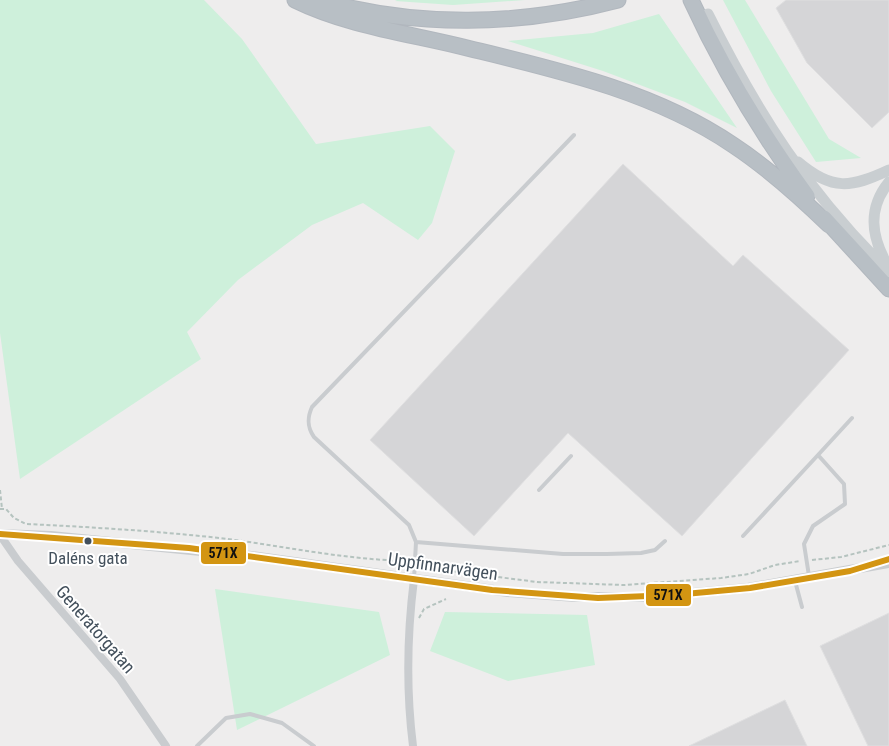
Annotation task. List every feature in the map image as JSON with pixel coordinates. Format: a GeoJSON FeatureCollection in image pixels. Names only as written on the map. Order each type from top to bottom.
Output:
{"type":"FeatureCollection","features":[{"type":"Feature","properties":{"kind":"highway"},"geometry":{"type":"LineString","coordinates":[[295,0],[362,23],[603,84],[647,100],[704,127],[732,144],[763,167],[829,225],[889,289]]}},
{"type":"Feature","properties":{"kind":"highway"},"geometry":{"type":"LineString","coordinates":[[319,0],[356,10],[396,16],[486,20],[560,13],[618,0]]}},
{"type":"Feature","properties":{"kind":"highway"},"geometry":{"type":"LineString","coordinates":[[691,0],[733,85],[783,163],[829,225]]}},
{"type":"Feature","properties":{"kind":"highway"},"geometry":{"type":"LineString","coordinates":[[701,0],[708,14]]}},
{"type":"Feature","properties":{"kind":"main road"},"geometry":{"type":"LineString","coordinates":[[708,14],[739,76],[785,151],[841,223],[889,272]]}},
{"type":"Feature","properties":{"kind":"main road"},"geometry":{"type":"LineString","coordinates":[[785,151],[812,174],[836,184],[855,184],[889,170]]}},
{"type":"Feature","properties":{"kind":"main road"},"geometry":{"type":"LineString","coordinates":[[889,182],[881,192],[873,215],[877,244],[889,268]]}},
{"type":"Feature","properties":{"kind":"street","name":"Uppfinnarvägen"},"geometry":{"type":"LineString","coordinates":[[0,534],[61,537],[242,555],[538,595],[616,598],[685,595],[809,578],[886,562]]}},
{"type":"Feature","properties":{"kind":"street","name":"Generatorgatan"},"geometry":{"type":"LineString","coordinates":[[0,534],[25,569],[120,679],[166,746]]}},
{"type":"Feature","properties":{"kind":"street"},"geometry":{"type":"LineString","coordinates":[[412,746],[407,670],[409,619],[414,579]]}},
{"type":"Feature","properties":{"kind":"lane"},"geometry":{"type":"LineString","coordinates":[[414,579],[416,542],[409,525],[314,437],[308,426],[309,414],[312,408],[374,341],[574,134]]}},
{"type":"Feature","properties":{"kind":"lane"},"geometry":{"type":"LineString","coordinates":[[742,536],[852,418]]}},
{"type":"Feature","properties":{"kind":"lane"},"geometry":{"type":"LineString","coordinates":[[809,578],[804,544],[813,526],[845,504],[844,484],[818,455]]}},
{"type":"Feature","properties":{"kind":"lane"},"geometry":{"type":"LineString","coordinates":[[539,490],[571,456]]}},
{"type":"Feature","properties":{"kind":"lane"},"geometry":{"type":"LineString","coordinates":[[416,542],[563,554],[641,554],[655,550],[665,541]]}},
{"type":"Feature","properties":{"kind":"lane"},"geometry":{"type":"LineString","coordinates":[[795,580],[802,608]]}},
{"type":"Feature","properties":{"kind":"lane"},"geometry":{"type":"LineString","coordinates":[[197,746],[226,718],[250,714],[282,723],[314,746]]}},
{"type":"Feature","properties":{"kind":"path"},"geometry":{"type":"LineString","coordinates":[[0,490],[1,509],[6,509],[14,518],[26,524],[106,528],[221,538],[368,558],[416,561],[451,571],[546,583],[624,585],[722,578],[749,574],[775,565],[841,557],[889,545]]}},
{"type":"Feature","properties":{"kind":"path"},"geometry":{"type":"LineString","coordinates":[[418,623],[424,609],[446,599]]}},
{"type":"Feature","properties":{"kind":"green space"},"geometry":{"type":"Polygon","coordinates":[[[0,0],[204,0],[242,39],[316,144],[430,126],[455,151],[432,223],[418,240],[363,203],[312,225],[238,280],[187,332],[201,359],[20,479],[0,333],[0,0]]]}},
{"type":"Feature","properties":{"kind":"green space"},"geometry":{"type":"Polygon","coordinates":[[[525,0],[453,5],[395,1],[525,0]]]}},
{"type":"Feature","properties":{"kind":"green space"},"geometry":{"type":"Polygon","coordinates":[[[723,0],[745,0],[829,139],[861,158],[816,162],[771,91],[723,0]]]}},
{"type":"Feature","properties":{"kind":"green space"},"geometry":{"type":"Polygon","coordinates":[[[659,14],[737,128],[685,102],[603,71],[508,41],[593,33],[659,14]]]}},
{"type":"Feature","properties":{"kind":"green space"},"geometry":{"type":"Polygon","coordinates":[[[215,589],[379,612],[390,655],[237,730],[215,589]]]}},
{"type":"Feature","properties":{"kind":"green space"},"geometry":{"type":"Polygon","coordinates":[[[445,612],[587,615],[595,665],[508,681],[430,651],[445,612]]]}},
{"type":"Feature","properties":{"kind":"building"},"geometry":{"type":"Polygon","coordinates":[[[786,0],[889,0],[889,112],[872,128],[807,63],[776,8],[786,0]]]}},
{"type":"Feature","properties":{"kind":"building"},"geometry":{"type":"Polygon","coordinates":[[[623,164],[733,266],[743,255],[849,350],[682,536],[568,433],[474,536],[370,440],[623,164]]]}},
{"type":"Feature","properties":{"kind":"building"},"geometry":{"type":"Polygon","coordinates":[[[889,613],[889,746],[868,746],[820,646],[889,613]]]}},
{"type":"Feature","properties":{"kind":"building"},"geometry":{"type":"Polygon","coordinates":[[[785,700],[807,746],[689,746],[785,700]]]}},
{"type":"Feature","properties":{"kind":"transit line","name":"571X"},"geometry":{"type":"LineString","coordinates":[[0,534],[189,548],[492,590],[598,598],[674,595],[750,588],[850,571],[889,559]]}},
{"type":"Feature","properties":{"kind":"place","name":"Daléns gata"},"geometry":{"type":"Point","coordinates":[88,541]}}]}
